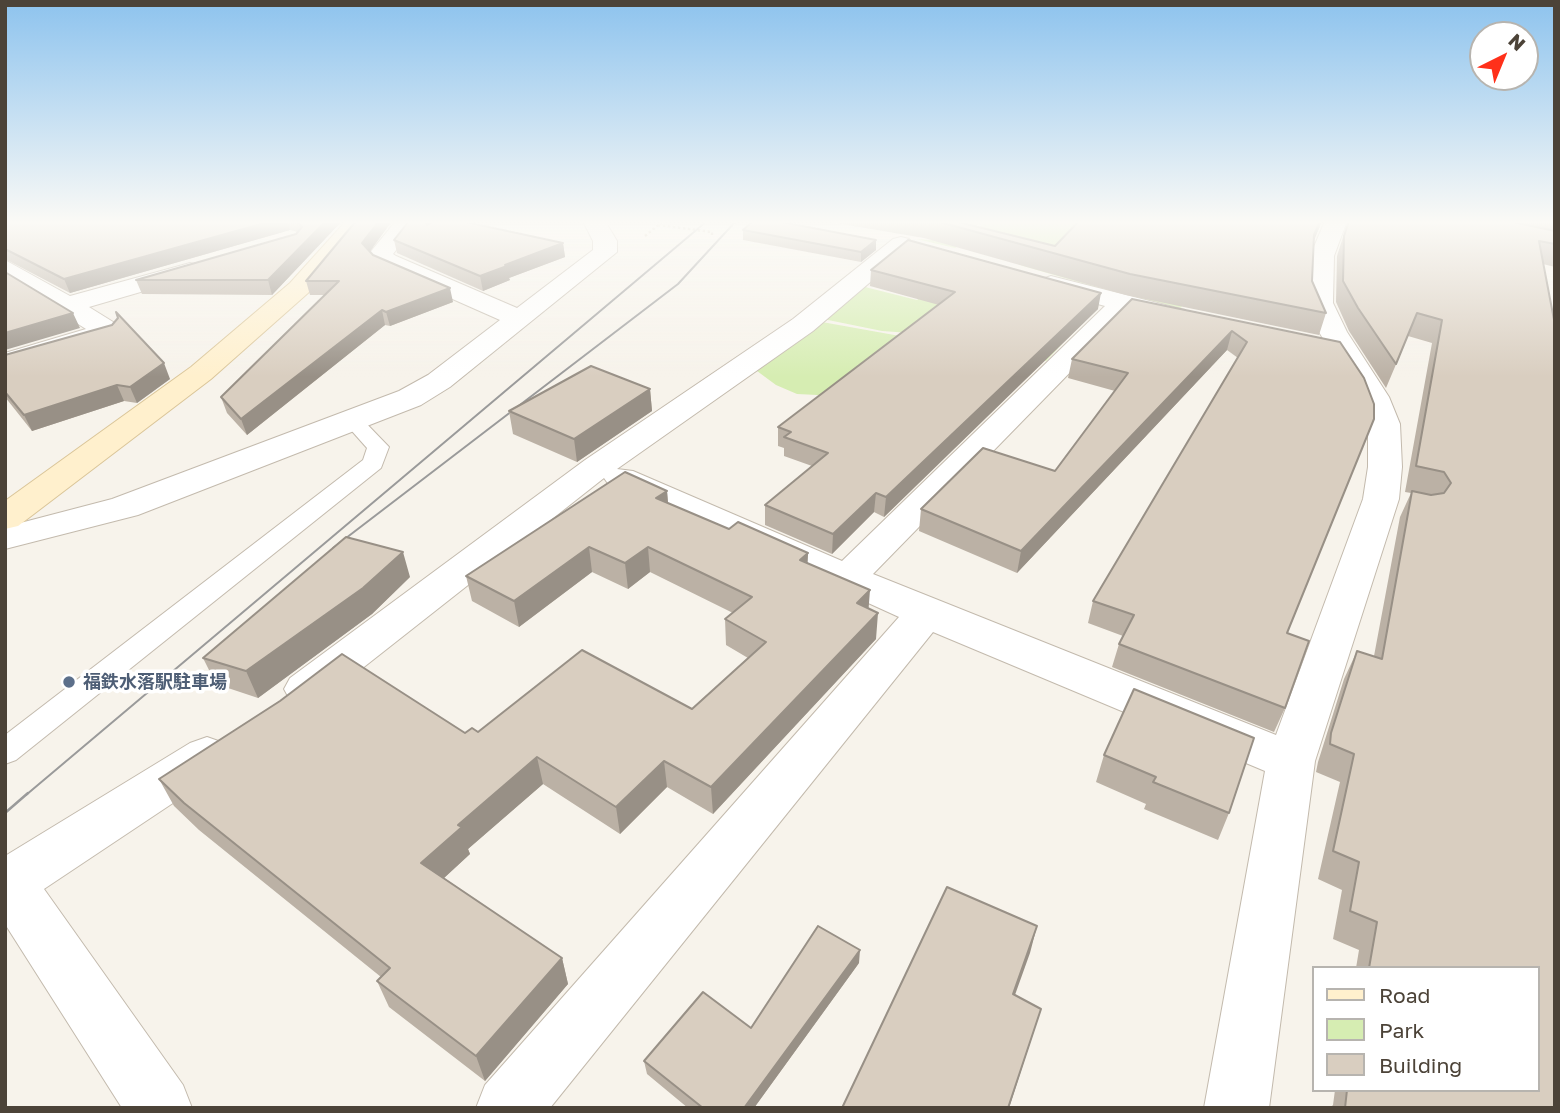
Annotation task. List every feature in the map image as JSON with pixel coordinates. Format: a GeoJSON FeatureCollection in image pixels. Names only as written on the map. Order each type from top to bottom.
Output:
{"type":"FeatureCollection","features":[{"type":"Feature","properties":{"kind":"street"},"geometry":{"type":"LineString","coordinates":[[5,362],[108,331],[15,273]]}},
{"type":"Feature","properties":{"kind":"street"},"geometry":{"type":"LineString","coordinates":[[68,305],[178,273]]}},
{"type":"Feature","properties":{"kind":"street"},"geometry":{"type":"LineString","coordinates":[[5,518],[201,373],[313,273]]}},
{"type":"Feature","properties":{"kind":"street"},"geometry":{"type":"LineString","coordinates":[[414,273],[518,318]]}},
{"type":"Feature","properties":{"kind":"street"},"geometry":{"type":"LineString","coordinates":[[5,538],[125,507],[353,421],[424,391],[577,273]]}},
{"type":"Feature","properties":{"kind":"street"},"geometry":{"type":"LineString","coordinates":[[275,713],[597,467],[803,325],[865,273]]}},
{"type":"Feature","properties":{"kind":"street"},"geometry":{"type":"LineString","coordinates":[[1236,1108],[1291,761],[1381,499],[1387,445],[1384,424],[1374,397],[1325,317],[1320,291],[1321,273]]}},
{"type":"Feature","properties":{"kind":"street"},"geometry":{"type":"LineString","coordinates":[[1023,275],[1121,304],[1200,321]]}},
{"type":"Feature","properties":{"kind":"street"},"geometry":{"type":"LineString","coordinates":[[847,578],[1121,304]]}},
{"type":"Feature","properties":{"kind":"street"},"geometry":{"type":"LineString","coordinates":[[1306,344],[1345,352]]}},
{"type":"Feature","properties":{"kind":"street"},"geometry":{"type":"LineString","coordinates":[[597,467],[926,613],[1291,761]]}},
{"type":"Feature","properties":{"kind":"street"},"geometry":{"type":"LineString","coordinates":[[1381,499],[1418,508]]}},
{"type":"Feature","properties":{"kind":"street"},"geometry":{"type":"LineString","coordinates":[[508,1108],[926,613]]}},
{"type":"Feature","properties":{"kind":"street"},"geometry":{"type":"LineString","coordinates":[[160,1108],[7,884],[240,735]]}},
{"type":"Feature","properties":{"kind":"lane"},"geometry":{"type":"LineString","coordinates":[[5,752],[373,463],[378,447],[353,421]]}},
{"type":"Feature","properties":{"kind":"green space"},"geometry":{"type":"Polygon","coordinates":[[[1047,273],[1177,273],[1185,301],[1181,308],[1133,298],[1047,273]]]}},
{"type":"Feature","properties":{"kind":"green space"},"geometry":{"type":"Polygon","coordinates":[[[861,286],[917,300],[924,294],[1062,344],[1046,361],[951,336],[882,331],[823,319],[861,286]]]}},
{"type":"Feature","properties":{"kind":"green space"},"geometry":{"type":"Polygon","coordinates":[[[822,322],[900,336],[838,396],[797,394],[776,385],[757,371],[822,322]]]}},
{"type":"Feature","properties":{"kind":"building"},"geometry":{"type":"Polygon","coordinates":[[[5,273],[73,313],[5,333],[5,273]]]}},
{"type":"Feature","properties":{"kind":"building"},"geometry":{"type":"Polygon","coordinates":[[[52,273],[86,273],[64,279],[52,273]]]}},
{"type":"Feature","properties":{"kind":"building"},"geometry":{"type":"Polygon","coordinates":[[[161,273],[275,273],[268,280],[136,280],[161,273]]]}},
{"type":"Feature","properties":{"kind":"building"},"geometry":{"type":"Polygon","coordinates":[[[313,273],[415,273],[450,288],[386,312],[382,310],[241,419],[221,397],[339,281],[306,281],[313,273]]]}},
{"type":"Feature","properties":{"kind":"building"},"geometry":{"type":"Polygon","coordinates":[[[882,273],[1028,273],[1101,293],[886,497],[876,493],[833,534],[765,505],[828,453],[784,437],[791,432],[778,427],[955,292],[882,273]]]}},
{"type":"Feature","properties":{"kind":"building"},"geometry":{"type":"Polygon","coordinates":[[[1126,273],[1312,273],[1312,281],[1326,313],[1126,273]]]}},
{"type":"Feature","properties":{"kind":"building"},"geometry":{"type":"Polygon","coordinates":[[[1343,273],[1545,273],[1555,325],[1555,1108],[1345,1108],[1347,1092],[1539,1092],[1539,966],[1369,966],[1377,922],[1350,911],[1359,862],[1333,851],[1354,754],[1330,744],[1331,733],[1357,651],[1382,659],[1412,491],[1431,495],[1444,493],[1451,483],[1444,472],[1416,466],[1442,320],[1417,313],[1396,364],[1343,281],[1343,273]]]}},
{"type":"Feature","properties":{"kind":"building"},"geometry":{"type":"Polygon","coordinates":[[[1132,299],[1340,342],[1364,378],[1374,404],[1374,419],[1287,633],[1309,641],[1285,708],[1119,644],[1134,615],[1093,601],[1247,342],[1232,331],[1021,551],[921,509],[983,448],[1055,471],[1128,373],[1072,359],[1132,299]]]}},
{"type":"Feature","properties":{"kind":"building"},"geometry":{"type":"Polygon","coordinates":[[[116,312],[164,363],[130,387],[117,385],[24,415],[5,392],[5,355],[112,325],[118,318],[116,312]]]}},
{"type":"Feature","properties":{"kind":"building"},"geometry":{"type":"Polygon","coordinates":[[[591,366],[650,389],[574,439],[509,411],[591,366]]]}},
{"type":"Feature","properties":{"kind":"building"},"geometry":{"type":"Polygon","coordinates":[[[625,472],[667,491],[656,498],[729,529],[738,522],[808,553],[800,560],[870,590],[857,603],[878,613],[711,787],[664,761],[616,807],[537,757],[458,825],[462,827],[421,863],[562,958],[476,1056],[377,981],[390,968],[184,803],[159,779],[280,701],[342,654],[465,733],[472,728],[478,732],[582,650],[692,709],[766,642],[725,619],[752,597],[648,547],[625,563],[589,547],[514,601],[466,576],[625,472]]]}},
{"type":"Feature","properties":{"kind":"building"},"geometry":{"type":"Polygon","coordinates":[[[346,537],[403,552],[363,588],[246,671],[203,658],[346,537]]]}},
{"type":"Feature","properties":{"kind":"building"},"geometry":{"type":"Polygon","coordinates":[[[1134,689],[1254,738],[1229,813],[1153,782],[1156,777],[1104,755],[1134,689]]]}},
{"type":"Feature","properties":{"kind":"building"},"geometry":{"type":"Polygon","coordinates":[[[947,887],[1037,926],[1013,994],[1041,1009],[1008,1108],[842,1108],[947,887]]]}},
{"type":"Feature","properties":{"kind":"building"},"geometry":{"type":"Polygon","coordinates":[[[818,926],[860,950],[744,1108],[703,1108],[644,1061],[703,992],[751,1028],[818,926]]]}},
{"type":"Feature","properties":{"kind":"tram line"},"geometry":{"type":"LineString","coordinates":[[26,795],[645,273]]}},
{"type":"Feature","properties":{"kind":"tram line"},"geometry":{"type":"LineString","coordinates":[[333,548],[678,284],[688,273]]}},
{"type":"Feature","properties":{"kind":"tram line"},"geometry":{"type":"LineString","coordinates":[[5,813],[28,793]]}},
{"type":"Feature","properties":{"kind":"place","name":"福鉄水落駅駐車場"},"geometry":{"type":"Point","coordinates":[69,682]}}]}
